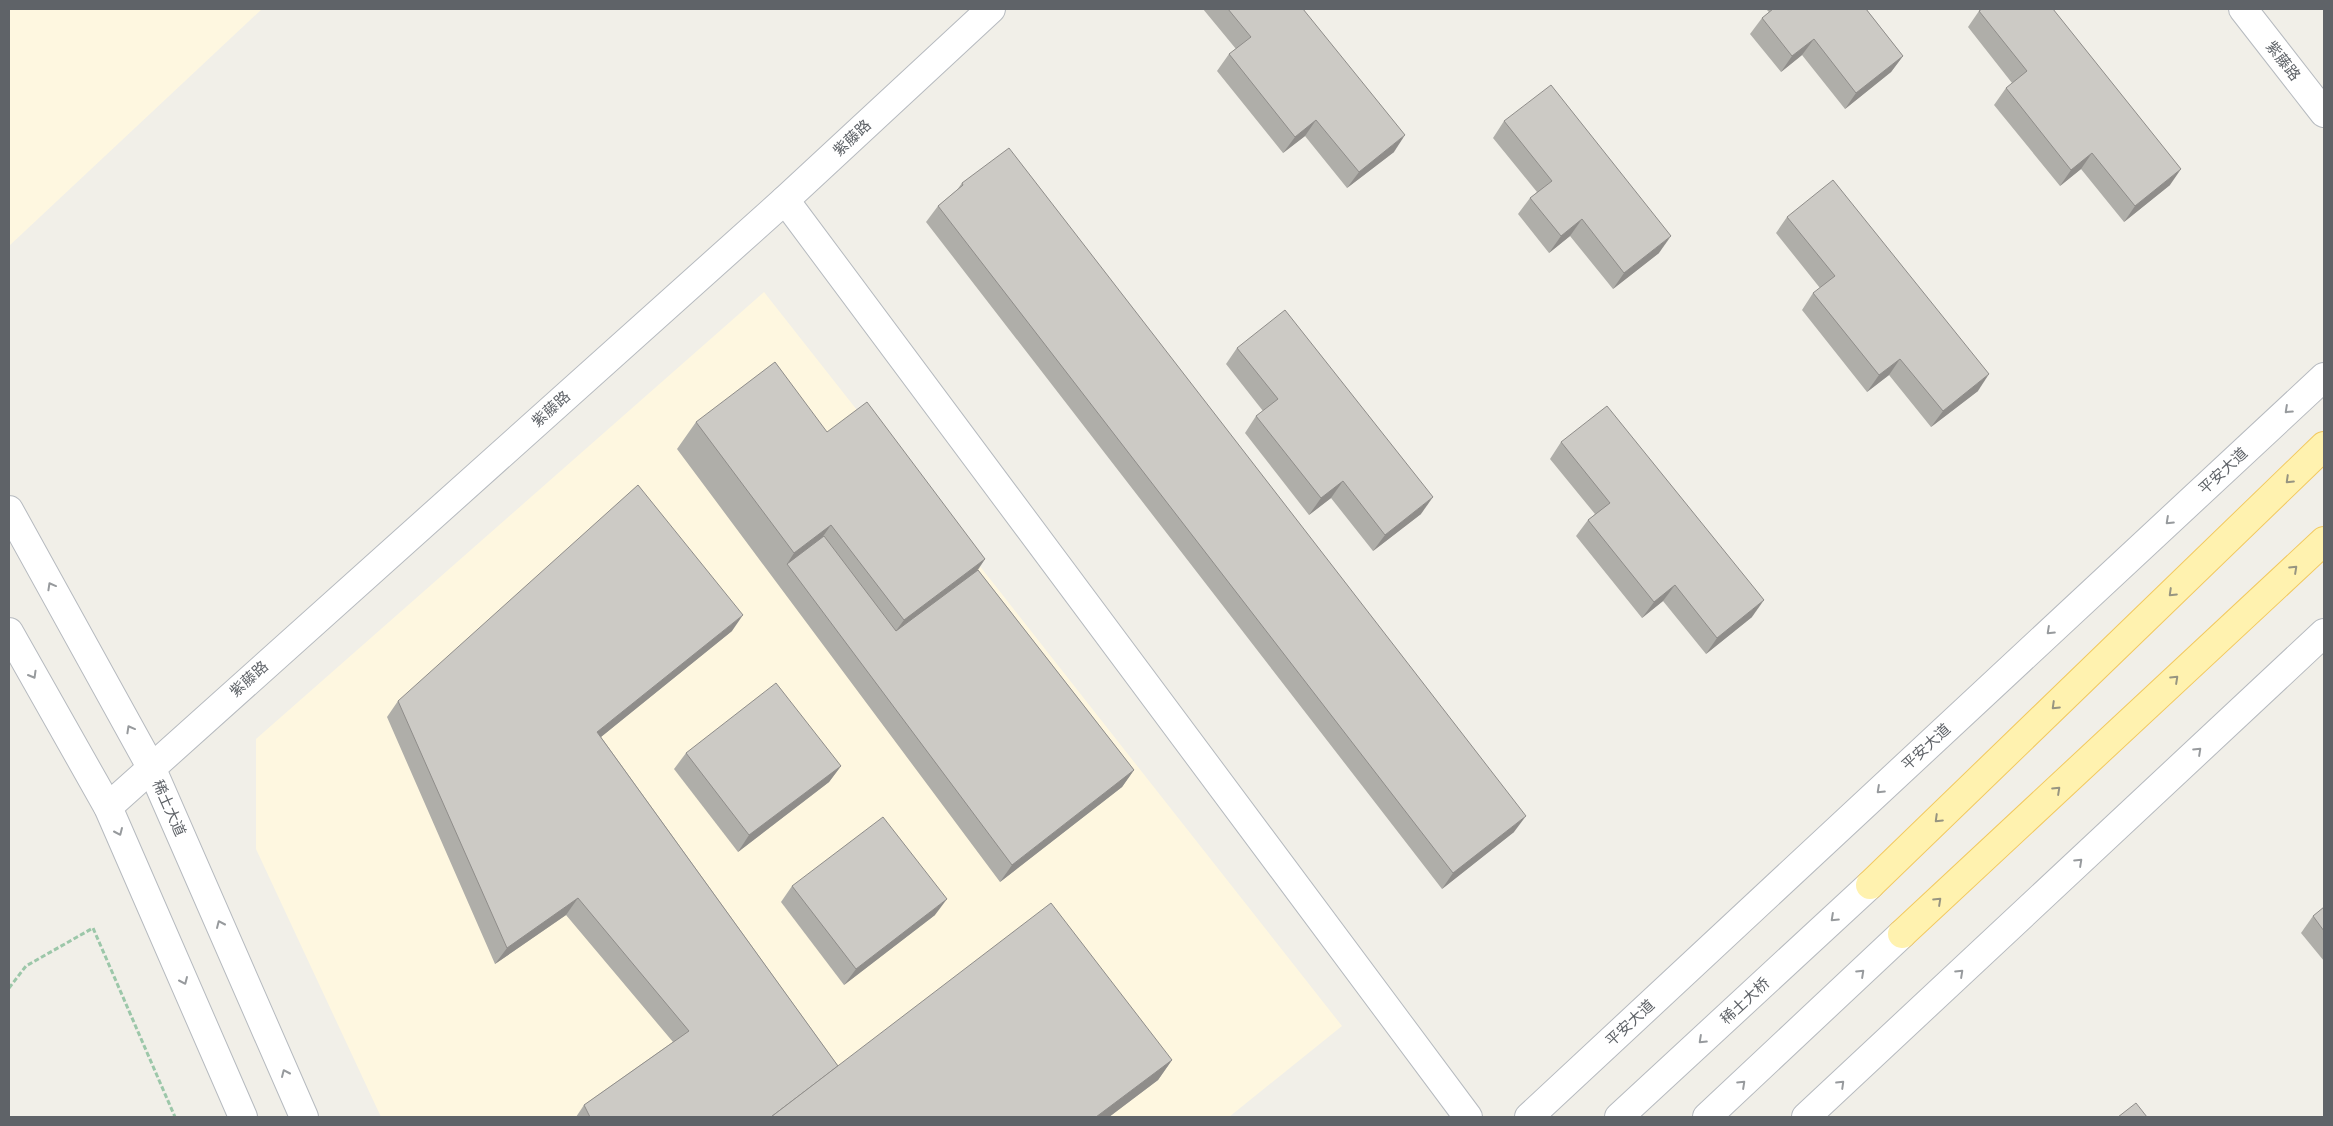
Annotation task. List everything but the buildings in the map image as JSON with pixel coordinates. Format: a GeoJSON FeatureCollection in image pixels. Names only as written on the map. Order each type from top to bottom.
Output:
{"type":"FeatureCollection","features":[{"type":"Feature","properties":{"kind":"main road"},"geometry":{"type":"LineString","coordinates":[[1870,885],[2324,446]]}},
{"type":"Feature","properties":{"kind":"main road"},"geometry":{"type":"LineString","coordinates":[[1902,934],[2324,541]]}},
{"type":"Feature","properties":{"kind":"street","name":"紫藤路"},"geometry":{"type":"LineString","coordinates":[[108,807],[151,766],[784,200],[991,9]]}},
{"type":"Feature","properties":{"kind":"street","name":"紫藤路"},"geometry":{"type":"LineString","coordinates":[[2243,9],[2324,113]]}},
{"type":"Feature","properties":{"kind":"street"},"geometry":{"type":"LineString","coordinates":[[784,200],[1468,1117]]}},
{"type":"Feature","properties":{"kind":"street","name":"平安大道"},"geometry":{"type":"LineString","coordinates":[[1529,1117],[2324,377]]}},
{"type":"Feature","properties":{"kind":"street","name":"稀土大道"},"geometry":{"type":"LineString","coordinates":[[9,510],[151,766],[304,1117]]}},
{"type":"Feature","properties":{"kind":"street"},"geometry":{"type":"LineString","coordinates":[[9,632],[108,807],[243,1117]]}},
{"type":"Feature","properties":{"kind":"street"},"geometry":{"type":"LineString","coordinates":[[1806,1117],[2324,633]]}},
{"type":"Feature","properties":{"kind":"street","name":"稀土大桥"},"geometry":{"type":"LineString","coordinates":[[1619,1117],[1870,885]]}},
{"type":"Feature","properties":{"kind":"street"},"geometry":{"type":"LineString","coordinates":[[1706,1117],[1902,934]]}},
{"type":"Feature","properties":{"kind":"path"},"geometry":{"type":"LineString","coordinates":[[9,988],[26,966],[93,928],[175,1117]]}},
{"type":"Feature","properties":{"kind":"shaded area"},"geometry":{"type":"Polygon","coordinates":[[[9,9],[262,9],[9,246],[9,9]]]}},
{"type":"Feature","properties":{"kind":"shaded area"},"geometry":{"type":"Polygon","coordinates":[[[764,292],[1342,1026],[1229,1117],[381,1117],[256,849],[256,739],[764,292]]]}}]}
